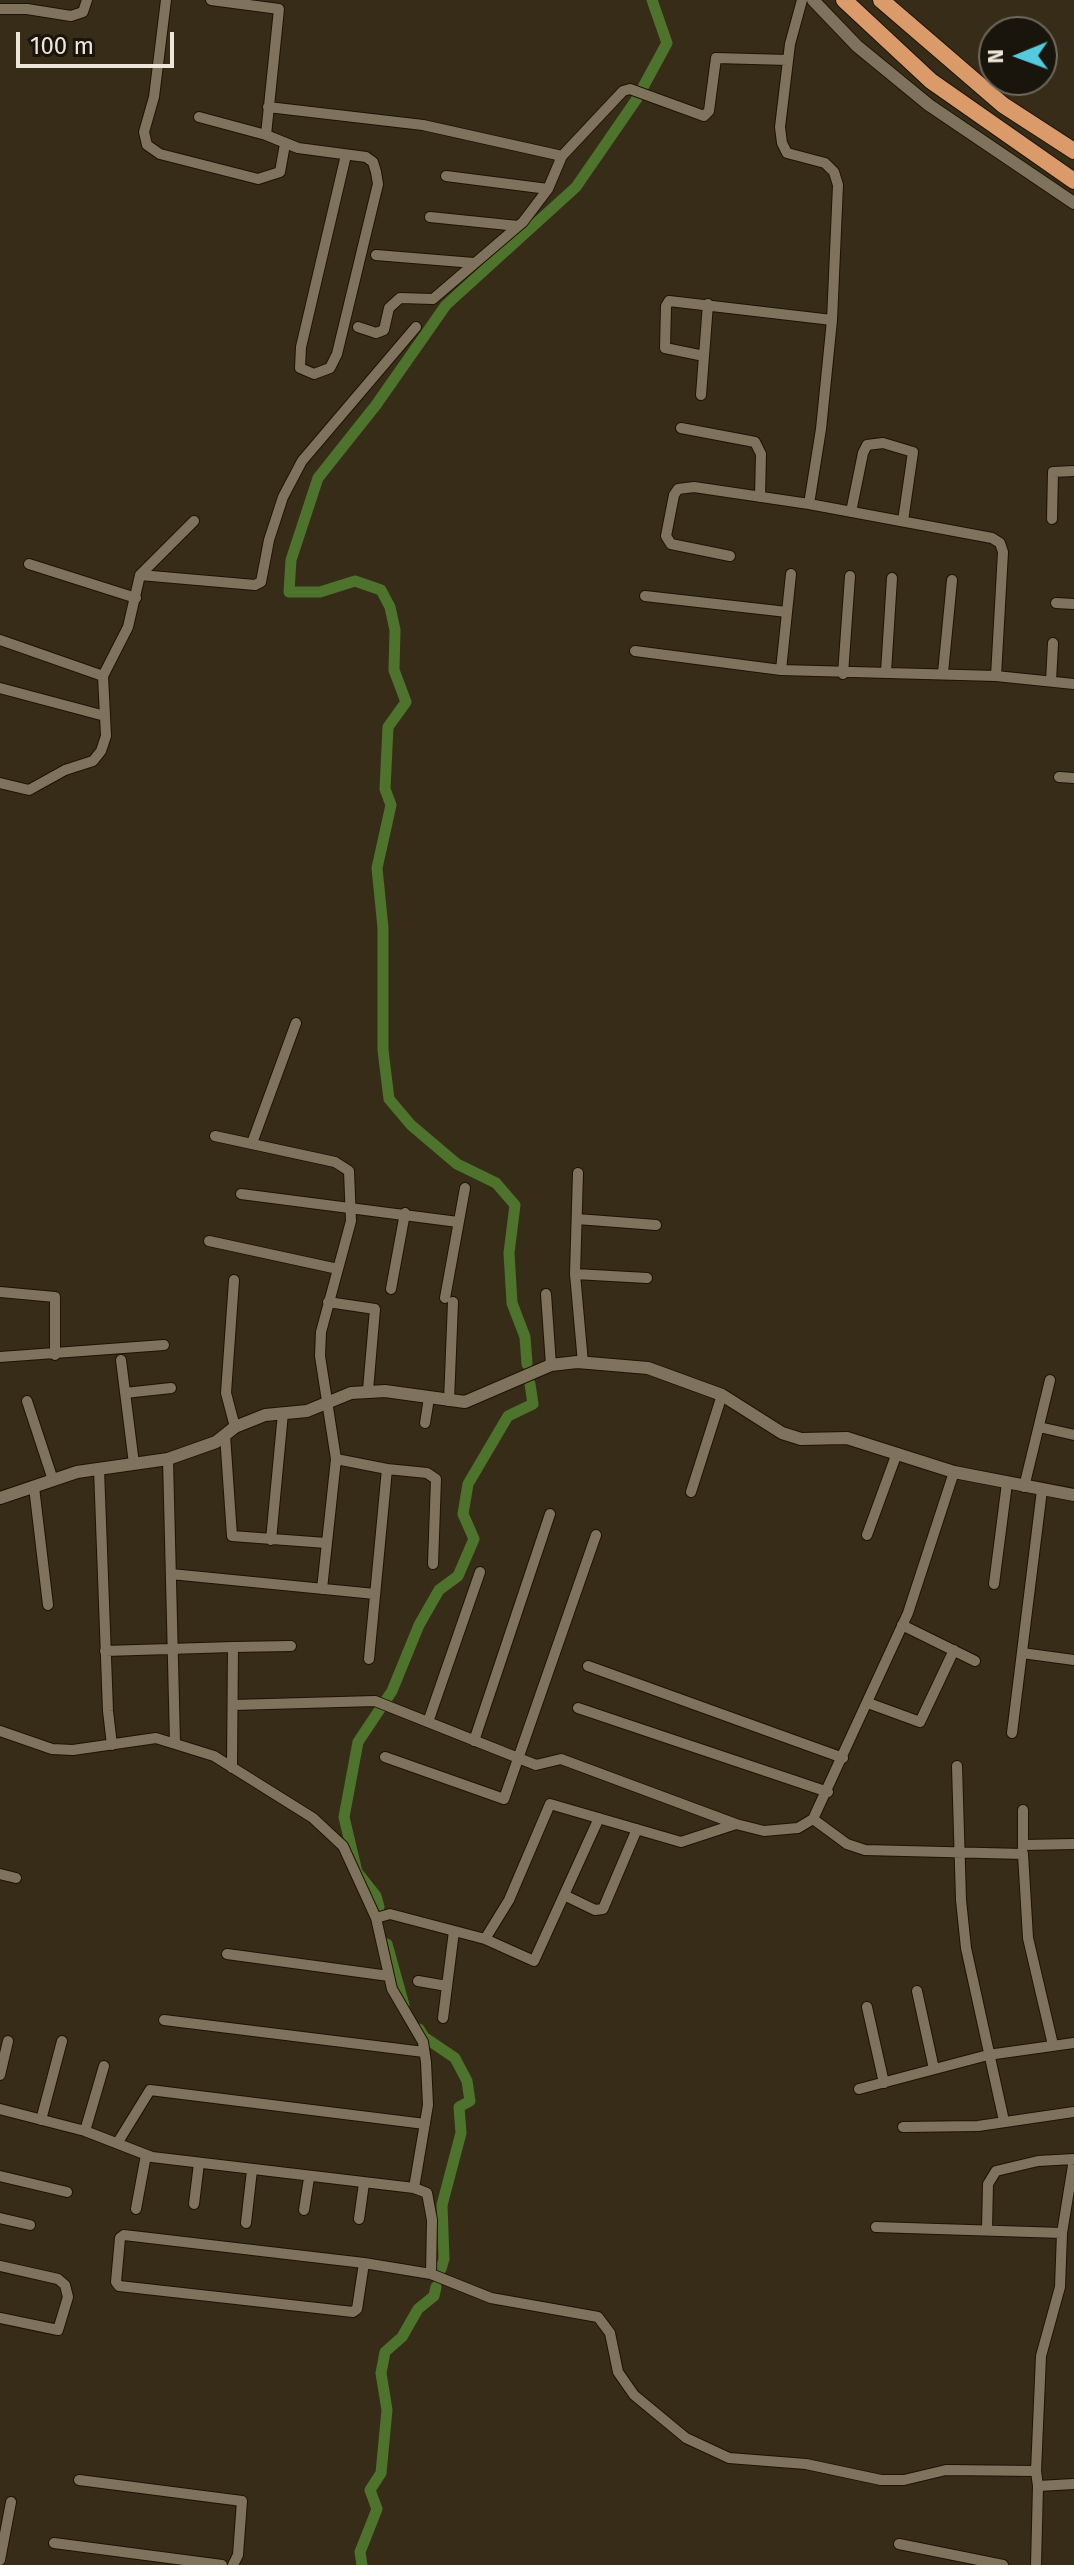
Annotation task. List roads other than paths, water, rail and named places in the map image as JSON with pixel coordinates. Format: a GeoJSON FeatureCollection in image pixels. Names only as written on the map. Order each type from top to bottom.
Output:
{"type":"FeatureCollection","features":[{"type":"Feature","properties":{"kind":"highway"},"geometry":{"type":"LineString","coordinates":[[844,0],[931,81],[1074,181]]}},
{"type":"Feature","properties":{"kind":"highway"},"geometry":{"type":"LineString","coordinates":[[881,0],[1003,105],[1074,151]]}},
{"type":"Feature","properties":{"kind":"street"},"geometry":{"type":"LineString","coordinates":[[0,9],[27,9],[71,16],[83,12],[87,0]]}},
{"type":"Feature","properties":{"kind":"street"},"geometry":{"type":"LineString","coordinates":[[166,0],[154,97],[144,132],[147,145],[160,154],[258,179],[280,172],[285,144]]}},
{"type":"Feature","properties":{"kind":"street"},"geometry":{"type":"LineString","coordinates":[[211,0],[279,9],[266,135]]}},
{"type":"Feature","properties":{"kind":"street"},"geometry":{"type":"LineString","coordinates":[[802,0],[788,60],[780,127],[782,143],[787,153],[825,163],[834,172],[838,185],[832,320],[821,429],[809,504]]}},
{"type":"Feature","properties":{"kind":"street"},"geometry":{"type":"LineString","coordinates":[[813,0],[857,46],[929,105],[1074,203]]}},
{"type":"Feature","properties":{"kind":"street"},"geometry":{"type":"LineString","coordinates":[[358,327],[376,333],[384,330],[394,300],[433,299],[518,226],[548,189],[562,156],[616,96],[630,89],[704,116],[709,111],[716,58],[788,60]]}},
{"type":"Feature","properties":{"kind":"street"},"geometry":{"type":"LineString","coordinates":[[268,107],[423,125],[562,156]]}},
{"type":"Feature","properties":{"kind":"street"},"geometry":{"type":"LineString","coordinates":[[199,117],[266,135],[285,144],[346,155],[373,162],[378,184],[337,354],[330,368],[314,374],[300,368],[301,347],[346,155]]}},
{"type":"Feature","properties":{"kind":"street"},"geometry":{"type":"LineString","coordinates":[[446,176],[548,189]]}},
{"type":"Feature","properties":{"kind":"street"},"geometry":{"type":"LineString","coordinates":[[430,217],[518,226]]}},
{"type":"Feature","properties":{"kind":"street"},"geometry":{"type":"LineString","coordinates":[[376,255],[474,263]]}},
{"type":"Feature","properties":{"kind":"street"},"geometry":{"type":"LineString","coordinates":[[704,356],[668,350],[662,342],[669,301],[832,320]]}},
{"type":"Feature","properties":{"kind":"street"},"geometry":{"type":"LineString","coordinates":[[701,395],[708,304]]}},
{"type":"Feature","properties":{"kind":"street"},"geometry":{"type":"LineString","coordinates":[[140,575],[255,585],[261,582],[278,511],[302,461],[416,327]]}},
{"type":"Feature","properties":{"kind":"street"},"geometry":{"type":"LineString","coordinates":[[681,428],[755,442],[761,454],[760,497]]}},
{"type":"Feature","properties":{"kind":"street"},"geometry":{"type":"LineString","coordinates":[[851,512],[863,453],[867,445],[883,443],[913,452],[903,521]]}},
{"type":"Feature","properties":{"kind":"street"},"geometry":{"type":"LineString","coordinates":[[1052,519],[1053,472],[1074,471]]}},
{"type":"Feature","properties":{"kind":"street"},"geometry":{"type":"LineString","coordinates":[[730,556],[671,544],[666,536],[678,489],[694,487],[809,504],[992,538],[1000,543],[1003,552],[996,676]]}},
{"type":"Feature","properties":{"kind":"street"},"geometry":{"type":"LineString","coordinates":[[0,783],[29,790],[65,770],[93,761],[106,736],[103,676],[128,627],[140,575],[194,521]]}},
{"type":"Feature","properties":{"kind":"street"},"geometry":{"type":"LineString","coordinates":[[29,564],[136,598]]}},
{"type":"Feature","properties":{"kind":"street"},"geometry":{"type":"LineString","coordinates":[[781,670],[791,574]]}},
{"type":"Feature","properties":{"kind":"street"},"geometry":{"type":"LineString","coordinates":[[843,674],[850,576]]}},
{"type":"Feature","properties":{"kind":"street"},"geometry":{"type":"LineString","coordinates":[[886,672],[892,578]]}},
{"type":"Feature","properties":{"kind":"street"},"geometry":{"type":"LineString","coordinates":[[943,673],[952,580]]}},
{"type":"Feature","properties":{"kind":"street"},"geometry":{"type":"LineString","coordinates":[[645,596],[787,612]]}},
{"type":"Feature","properties":{"kind":"street"},"geometry":{"type":"LineString","coordinates":[[1056,603],[1074,604]]}},
{"type":"Feature","properties":{"kind":"street"},"geometry":{"type":"LineString","coordinates":[[0,640],[103,676]]}},
{"type":"Feature","properties":{"kind":"street"},"geometry":{"type":"LineString","coordinates":[[1051,681],[1053,643]]}},
{"type":"Feature","properties":{"kind":"street"},"geometry":{"type":"LineString","coordinates":[[635,651],[781,670],[843,674],[943,673],[1074,684]]}},
{"type":"Feature","properties":{"kind":"street"},"geometry":{"type":"LineString","coordinates":[[0,688],[105,716]]}},
{"type":"Feature","properties":{"kind":"street"},"geometry":{"type":"LineString","coordinates":[[1059,777],[1074,778]]}},
{"type":"Feature","properties":{"kind":"street"},"geometry":{"type":"LineString","coordinates":[[252,1143],[296,1023]]}},
{"type":"Feature","properties":{"kind":"street"},"geometry":{"type":"LineString","coordinates":[[215,1136],[343,1166],[349,1171],[351,1208],[328,1302],[320,1356],[336,1459],[322,1589]]}},
{"type":"Feature","properties":{"kind":"street"},"geometry":{"type":"LineString","coordinates":[[578,1173],[575,1274],[583,1363]]}},
{"type":"Feature","properties":{"kind":"street"},"geometry":{"type":"LineString","coordinates":[[449,1401],[449,1300],[465,1188]]}},
{"type":"Feature","properties":{"kind":"street"},"geometry":{"type":"LineString","coordinates":[[241,1194],[458,1222]]}},
{"type":"Feature","properties":{"kind":"street"},"geometry":{"type":"LineString","coordinates":[[391,1289],[405,1213]]}},
{"type":"Feature","properties":{"kind":"street"},"geometry":{"type":"LineString","coordinates":[[577,1219],[656,1225]]}},
{"type":"Feature","properties":{"kind":"street"},"geometry":{"type":"LineString","coordinates":[[209,1241],[338,1269]]}},
{"type":"Feature","properties":{"kind":"street"},"geometry":{"type":"LineString","coordinates":[[575,1274],[647,1278]]}},
{"type":"Feature","properties":{"kind":"street"},"geometry":{"type":"LineString","coordinates":[[234,1280],[226,1393],[230,1431],[229,1531],[237,1539],[326,1543]]}},
{"type":"Feature","properties":{"kind":"street"},"geometry":{"type":"LineString","coordinates":[[0,1292],[55,1297],[55,1355]]}},
{"type":"Feature","properties":{"kind":"street"},"geometry":{"type":"LineString","coordinates":[[546,1294],[551,1365]]}},
{"type":"Feature","properties":{"kind":"street"},"geometry":{"type":"LineString","coordinates":[[328,1302],[375,1309],[368,1390]]}},
{"type":"Feature","properties":{"kind":"street"},"geometry":{"type":"LineString","coordinates":[[0,1357],[164,1345]]}},
{"type":"Feature","properties":{"kind":"street"},"geometry":{"type":"LineString","coordinates":[[121,1360],[134,1464]]}},
{"type":"Feature","properties":{"kind":"street"},"geometry":{"type":"LineString","coordinates":[[0,1498],[99,1469],[168,1459],[216,1442],[230,1431],[265,1415],[307,1411],[368,1390],[465,1402],[551,1365],[583,1363],[648,1368],[722,1395],[782,1433],[801,1439],[847,1438],[954,1472],[1074,1495]]}},
{"type":"Feature","properties":{"kind":"street"},"geometry":{"type":"LineString","coordinates":[[1024,1487],[1050,1380]]}},
{"type":"Feature","properties":{"kind":"street"},"geometry":{"type":"LineString","coordinates":[[125,1393],[171,1388]]}},
{"type":"Feature","properties":{"kind":"street"},"geometry":{"type":"LineString","coordinates":[[691,1492],[722,1395]]}},
{"type":"Feature","properties":{"kind":"street"},"geometry":{"type":"LineString","coordinates":[[425,1423],[429,1398]]}},
{"type":"Feature","properties":{"kind":"street"},"geometry":{"type":"LineString","coordinates":[[27,1401],[53,1480]]}},
{"type":"Feature","properties":{"kind":"street"},"geometry":{"type":"LineString","coordinates":[[271,1540],[283,1413]]}},
{"type":"Feature","properties":{"kind":"street"},"geometry":{"type":"LineString","coordinates":[[1039,1427],[1074,1435]]}},
{"type":"Feature","properties":{"kind":"street"},"geometry":{"type":"LineString","coordinates":[[867,1535],[897,1453]]}},
{"type":"Feature","properties":{"kind":"street"},"geometry":{"type":"LineString","coordinates":[[168,1459],[175,1742]]}},
{"type":"Feature","properties":{"kind":"street"},"geometry":{"type":"LineString","coordinates":[[336,1459],[427,1473],[436,1479],[433,1564]]}},
{"type":"Feature","properties":{"kind":"street"},"geometry":{"type":"LineString","coordinates":[[99,1469],[105,1651],[112,1745]]}},
{"type":"Feature","properties":{"kind":"street"},"geometry":{"type":"LineString","coordinates":[[369,1659],[387,1469]]}},
{"type":"Feature","properties":{"kind":"street"},"geometry":{"type":"LineString","coordinates":[[233,1705],[375,1701],[536,1765],[561,1759],[736,1824],[764,1831],[798,1828],[813,1819],[868,1703],[902,1625],[954,1472]]}},
{"type":"Feature","properties":{"kind":"street"},"geometry":{"type":"LineString","coordinates":[[994,1584],[1007,1483]]}},
{"type":"Feature","properties":{"kind":"street"},"geometry":{"type":"LineString","coordinates":[[34,1487],[48,1605]]}},
{"type":"Feature","properties":{"kind":"street"},"geometry":{"type":"LineString","coordinates":[[1012,1733],[1042,1490]]}},
{"type":"Feature","properties":{"kind":"street"},"geometry":{"type":"LineString","coordinates":[[474,1741],[550,1514]]}},
{"type":"Feature","properties":{"kind":"street"},"geometry":{"type":"LineString","coordinates":[[385,1757],[504,1799],[596,1535]]}},
{"type":"Feature","properties":{"kind":"street"},"geometry":{"type":"LineString","coordinates":[[428,1722],[480,1572]]}},
{"type":"Feature","properties":{"kind":"street"},"geometry":{"type":"LineString","coordinates":[[171,1574],[289,1589],[375,1594]]}},
{"type":"Feature","properties":{"kind":"street"},"geometry":{"type":"LineString","coordinates":[[902,1625],[975,1661]]}},
{"type":"Feature","properties":{"kind":"street"},"geometry":{"type":"LineString","coordinates":[[105,1651],[291,1646]]}},
{"type":"Feature","properties":{"kind":"street"},"geometry":{"type":"LineString","coordinates":[[232,1768],[233,1647]]}},
{"type":"Feature","properties":{"kind":"street"},"geometry":{"type":"LineString","coordinates":[[868,1703],[919,1723],[954,1650]]}},
{"type":"Feature","properties":{"kind":"street"},"geometry":{"type":"LineString","coordinates":[[1022,1653],[1074,1660]]}},
{"type":"Feature","properties":{"kind":"street"},"geometry":{"type":"LineString","coordinates":[[588,1666],[843,1758]]}},
{"type":"Feature","properties":{"kind":"street"},"geometry":{"type":"LineString","coordinates":[[578,1708],[828,1792]]}},
{"type":"Feature","properties":{"kind":"street"},"geometry":{"type":"LineString","coordinates":[[0,1731],[52,1749],[156,1738],[175,1742],[214,1756],[313,1818],[343,1846],[376,1918],[392,1989],[423,2042],[428,2105],[414,2188]]}},
{"type":"Feature","properties":{"kind":"street"},"geometry":{"type":"LineString","coordinates":[[957,1766],[966,1948],[1004,2121]]}},
{"type":"Feature","properties":{"kind":"street"},"geometry":{"type":"LineString","coordinates":[[485,1939],[509,1900],[550,1804],[681,1842],[736,1824]]}},
{"type":"Feature","properties":{"kind":"street"},"geometry":{"type":"LineString","coordinates":[[1023,1810],[1028,1938],[1053,2045]]}},
{"type":"Feature","properties":{"kind":"street"},"geometry":{"type":"LineString","coordinates":[[376,1918],[390,1914],[485,1939],[534,1961],[599,1818]]}},
{"type":"Feature","properties":{"kind":"street"},"geometry":{"type":"LineString","coordinates":[[813,1819],[854,1848],[960,1852],[1023,1850],[1074,1844]]}},
{"type":"Feature","properties":{"kind":"street"},"geometry":{"type":"LineString","coordinates":[[564,1895],[595,1910],[603,1909],[637,1829]]}},
{"type":"Feature","properties":{"kind":"street"},"geometry":{"type":"LineString","coordinates":[[0,1874],[16,1878]]}},
{"type":"Feature","properties":{"kind":"street"},"geometry":{"type":"LineString","coordinates":[[443,2018],[454,1931]]}},
{"type":"Feature","properties":{"kind":"street"},"geometry":{"type":"LineString","coordinates":[[227,1954],[389,1976]]}},
{"type":"Feature","properties":{"kind":"street"},"geometry":{"type":"LineString","coordinates":[[418,1981],[447,1986]]}},
{"type":"Feature","properties":{"kind":"street"},"geometry":{"type":"LineString","coordinates":[[917,1991],[934,2069]]}},
{"type":"Feature","properties":{"kind":"street"},"geometry":{"type":"LineString","coordinates":[[867,2007],[884,2083]]}},
{"type":"Feature","properties":{"kind":"street"},"geometry":{"type":"LineString","coordinates":[[164,2020],[424,2052]]}},
{"type":"Feature","properties":{"kind":"street"},"geometry":{"type":"LineString","coordinates":[[0,2075],[8,2041]]}},
{"type":"Feature","properties":{"kind":"street"},"geometry":{"type":"LineString","coordinates":[[41,2120],[62,2041]]}},
{"type":"Feature","properties":{"kind":"street"},"geometry":{"type":"LineString","coordinates":[[859,2089],[988,2055],[1074,2043]]}},
{"type":"Feature","properties":{"kind":"street"},"geometry":{"type":"LineString","coordinates":[[85,2131],[104,2066]]}},
{"type":"Feature","properties":{"kind":"street"},"geometry":{"type":"LineString","coordinates":[[118,2142],[150,2090],[425,2124]]}},
{"type":"Feature","properties":{"kind":"street"},"geometry":{"type":"LineString","coordinates":[[0,2109],[85,2131],[146,2155],[309,2178],[414,2188],[427,2193],[430,2207],[434,2255],[431,2274]]}},
{"type":"Feature","properties":{"kind":"street"},"geometry":{"type":"LineString","coordinates":[[903,2127],[970,2126],[1074,2112]]}},
{"type":"Feature","properties":{"kind":"street"},"geometry":{"type":"LineString","coordinates":[[136,2209],[146,2155]]}},
{"type":"Feature","properties":{"kind":"street"},"geometry":{"type":"LineString","coordinates":[[987,2229],[988,2184],[996,2171],[1038,2161],[1074,2159],[1062,2233],[1060,2287],[1041,2356],[1036,2565]]}},
{"type":"Feature","properties":{"kind":"street"},"geometry":{"type":"LineString","coordinates":[[194,2204],[199,2163]]}},
{"type":"Feature","properties":{"kind":"street"},"geometry":{"type":"LineString","coordinates":[[246,2223],[252,2170]]}},
{"type":"Feature","properties":{"kind":"street"},"geometry":{"type":"LineString","coordinates":[[0,2176],[67,2192]]}},
{"type":"Feature","properties":{"kind":"street"},"geometry":{"type":"LineString","coordinates":[[304,2210],[309,2178]]}},
{"type":"Feature","properties":{"kind":"street"},"geometry":{"type":"LineString","coordinates":[[359,2219],[364,2183]]}},
{"type":"Feature","properties":{"kind":"street"},"geometry":{"type":"LineString","coordinates":[[0,2218],[30,2225]]}},
{"type":"Feature","properties":{"kind":"street"},"geometry":{"type":"LineString","coordinates":[[876,2227],[1062,2233]]}},
{"type":"Feature","properties":{"kind":"street"},"geometry":{"type":"LineString","coordinates":[[364,2263],[357,2309],[353,2312],[119,2286],[116,2282],[120,2238],[124,2235],[364,2263],[431,2274],[491,2298],[598,2317],[606,2322],[618,2372],[634,2395],[686,2438],[729,2458],[806,2464],[881,2480],[904,2480],[946,2470],[1036,2471]]}},
{"type":"Feature","properties":{"kind":"street"},"geometry":{"type":"LineString","coordinates":[[0,2266],[58,2279],[65,2285],[68,2297],[60,2329],[0,2318]]}},
{"type":"Feature","properties":{"kind":"street"},"geometry":{"type":"LineString","coordinates":[[79,2480],[242,2501],[238,2555],[233,2565]]}},
{"type":"Feature","properties":{"kind":"street"},"geometry":{"type":"LineString","coordinates":[[1038,2486],[1074,2484]]}},
{"type":"Feature","properties":{"kind":"street"},"geometry":{"type":"LineString","coordinates":[[0,2560],[11,2502]]}},
{"type":"Feature","properties":{"kind":"street"},"geometry":{"type":"LineString","coordinates":[[54,2543],[222,2565]]}},
{"type":"Feature","properties":{"kind":"street"},"geometry":{"type":"LineString","coordinates":[[899,2544],[1003,2565]]}},
{"type":"Feature","properties":{"kind":"waterway"},"geometry":{"type":"LineString","coordinates":[[527,1364],[525,1337],[512,1303],[509,1253],[515,1205],[496,1183],[457,1164],[411,1125],[389,1099],[383,1050],[383,928],[377,868],[391,805],[385,789],[388,727],[406,702],[394,670],[395,630],[390,607],[381,590],[355,581],[320,592],[289,592],[291,560],[318,478],[376,405],[446,305],[576,187],[636,100],[667,43],[652,0]]}},
{"type":"Feature","properties":{"kind":"waterway"},"geometry":{"type":"LineString","coordinates":[[379,1907],[376,1896],[357,1872],[344,1817],[358,1742],[392,1691],[419,1625],[439,1590],[458,1576],[474,1539],[463,1514],[468,1484],[508,1416],[533,1404],[530,1384]]}},
{"type":"Feature","properties":{"kind":"waterway"},"geometry":{"type":"LineString","coordinates":[[387,1944],[404,2005]]}},
{"type":"Feature","properties":{"kind":"waterway"},"geometry":{"type":"LineString","coordinates":[[419,2029],[424,2037],[455,2058],[467,2081],[470,2101],[459,2107],[461,2133],[442,2205],[444,2259],[441,2269]]}},
{"type":"Feature","properties":{"kind":"waterway"},"geometry":{"type":"LineString","coordinates":[[362,2565],[360,2552],[377,2509],[370,2490],[381,2473],[387,2410],[381,2373],[385,2352],[402,2337],[418,2309],[434,2296],[436,2287]]}}]}
